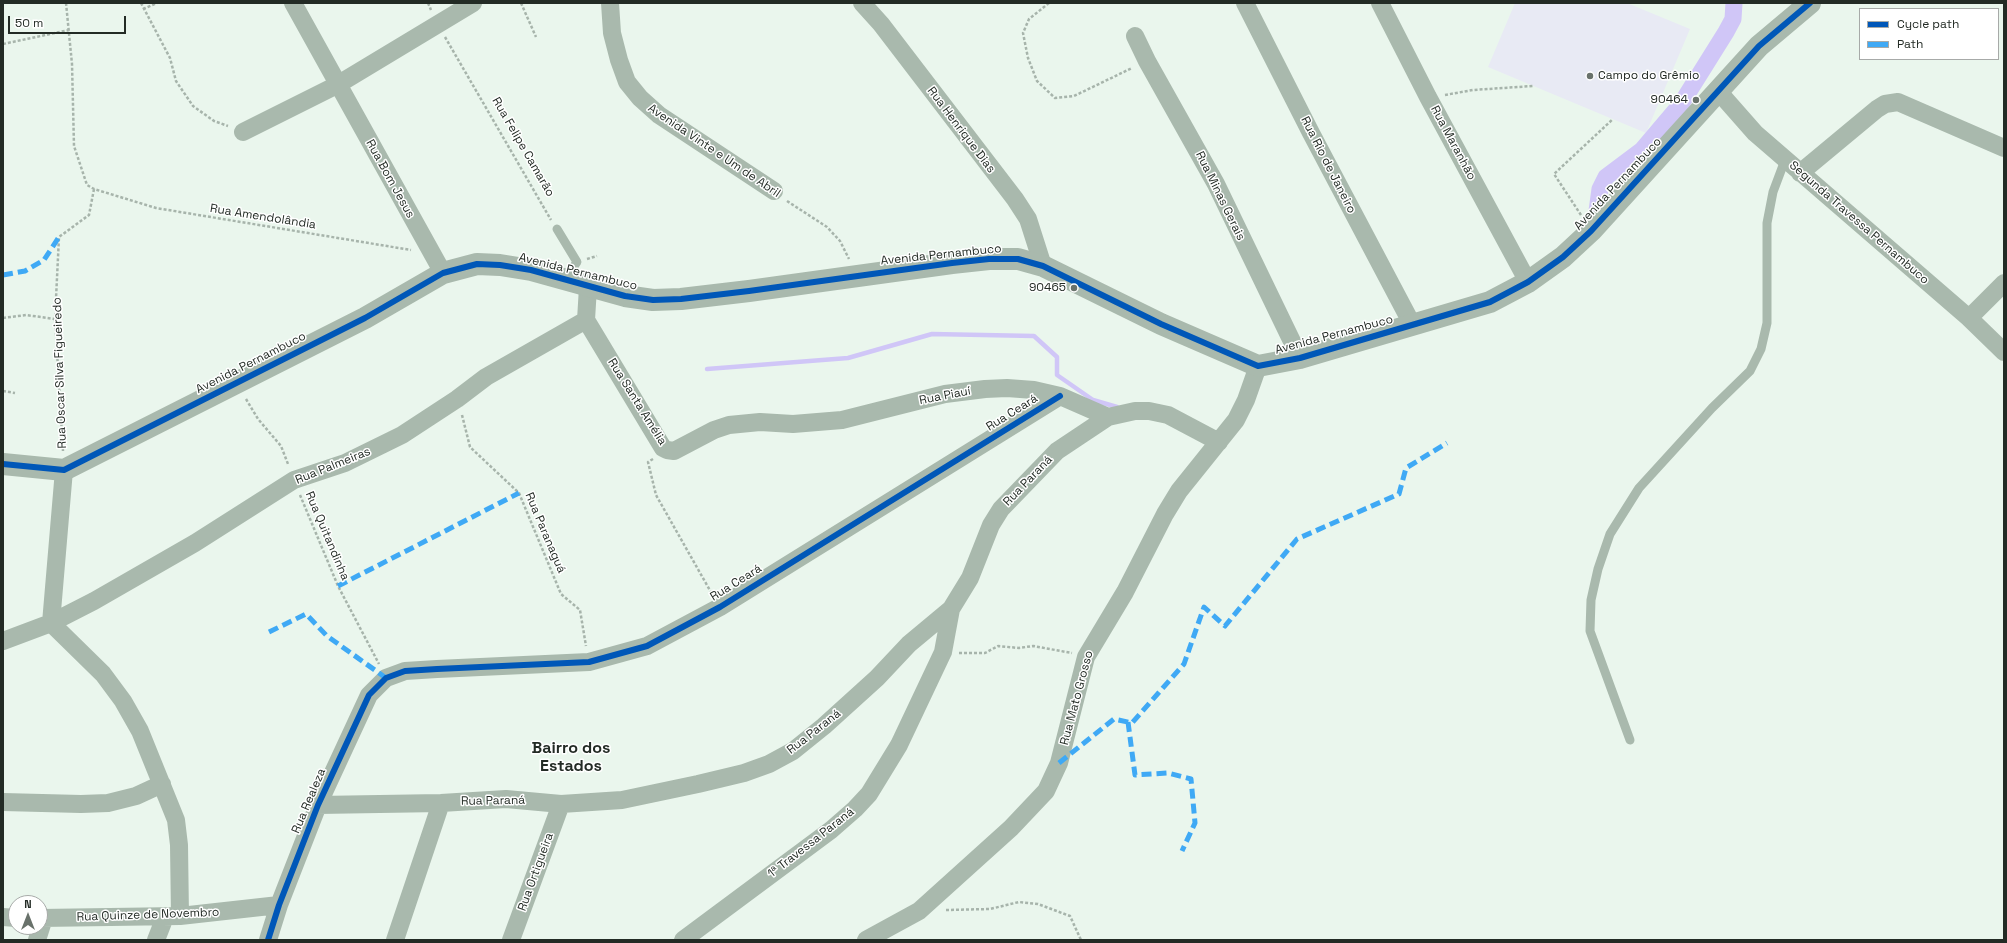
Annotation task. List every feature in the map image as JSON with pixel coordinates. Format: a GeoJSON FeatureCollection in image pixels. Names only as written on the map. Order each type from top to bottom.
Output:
{"type":"FeatureCollection","features":[{"type":"Feature","properties":{"kind":"street","name":"Rua Bom Jesus"},"geometry":{"type":"LineString","coordinates":[[293,3],[337,85],[443,273]]}},
{"type":"Feature","properties":{"kind":"street"},"geometry":{"type":"LineString","coordinates":[[243,132],[337,85],[473,3]]}},
{"type":"Feature","properties":{"kind":"street","name":"Avenida Vinte e Um de Abril"},"geometry":{"type":"LineString","coordinates":[[610,3],[612,33],[619,60],[627,82],[640,98],[658,115],[774,192]]}},
{"type":"Feature","properties":{"kind":"street","name":"Rua Henrique Dias"},"geometry":{"type":"LineString","coordinates":[[862,3],[885,30],[1018,204],[1028,219],[1034,232],[1043,266]]}},
{"type":"Feature","properties":{"kind":"street","name":"Rua Rio de Janeiro"},"geometry":{"type":"LineString","coordinates":[[1245,3],[1311,133],[1413,326]]}},
{"type":"Feature","properties":{"kind":"street","name":"Rua Maranhão"},"geometry":{"type":"LineString","coordinates":[[1380,3],[1428,97],[1528,282]]}},
{"type":"Feature","properties":{"kind":"street","name":"Avenida Pernambuco"},"geometry":{"type":"LineString","coordinates":[[64,470],[365,318],[443,273],[477,264],[500,264],[625,296],[653,300],[681,299],[856,275],[989,259],[1018,259],[1043,266],[1161,324],[1258,366],[1300,358],[1413,326],[1490,302],[1528,282],[1563,257],[1591,231],[1759,46],[1810,3]]}},
{"type":"Feature","properties":{"kind":"street","name":"Rua Minas Gerais"},"geometry":{"type":"LineString","coordinates":[[1135,36],[1147,61],[1216,184],[1300,358]]}},
{"type":"Feature","properties":{"kind":"street","name":"Segunda Travessa Pernambuco"},"geometry":{"type":"LineString","coordinates":[[1718,91],[1755,133],[1969,318],[2004,352]]}},
{"type":"Feature","properties":{"kind":"street"},"geometry":{"type":"LineString","coordinates":[[1800,173],[1877,109],[1885,104],[1898,102],[2004,148]]}},
{"type":"Feature","properties":{"kind":"street"},"geometry":{"type":"LineString","coordinates":[[1969,318],[2004,283]]}},
{"type":"Feature","properties":{"kind":"street"},"geometry":{"type":"LineString","coordinates":[[586,320],[588,287]]}},
{"type":"Feature","properties":{"kind":"street","name":"Rua Palmeiras"},"geometry":{"type":"LineString","coordinates":[[3,640],[51,623],[94,601],[195,543],[294,480],[344,463],[402,435],[457,399],[486,377],[586,320]]}},
{"type":"Feature","properties":{"kind":"street","name":"Rua Santa Amélia"},"geometry":{"type":"LineString","coordinates":[[586,320],[663,448],[667,450]]}},
{"type":"Feature","properties":{"kind":"street","name":"Rua Mato Grosso"},"geometry":{"type":"LineString","coordinates":[[866,940],[919,911],[1011,828],[1046,791],[1059,763],[1086,657],[1125,592],[1168,508],[1183,485],[1236,420],[1243,407],[1258,366]]}},
{"type":"Feature","properties":{"kind":"street","name":"Rua Piauí"},"geometry":{"type":"LineString","coordinates":[[667,450],[674,451],[714,430],[729,425],[760,422],[793,424],[842,420],[945,394],[985,389],[1006,388],[1034,390],[1060,396],[1108,417]]}},
{"type":"Feature","properties":{"kind":"street","name":"Rua Ceará"},"geometry":{"type":"LineString","coordinates":[[386,678],[405,671],[589,662],[647,646],[720,607],[1060,396]]}},
{"type":"Feature","properties":{"kind":"street"},"geometry":{"type":"LineString","coordinates":[[1108,417],[1149,411],[1168,415],[1218,442]]}},
{"type":"Feature","properties":{"kind":"street","name":"Rua Paraná"},"geometry":{"type":"LineString","coordinates":[[318,805],[441,803],[506,799],[561,804],[622,800],[744,773],[768,764],[793,751],[824,726],[877,678],[909,644],[951,609],[970,578],[991,526],[1001,508],[1057,451],[1108,417]]}},
{"type":"Feature","properties":{"kind":"street"},"geometry":{"type":"LineString","coordinates":[[3,464],[64,470],[51,623],[103,674],[123,701],[140,731],[176,820],[179,845],[173,916],[156,940]]}},
{"type":"Feature","properties":{"kind":"street","name":"1ª Travessa Paraná"},"geometry":{"type":"LineString","coordinates":[[683,940],[831,830],[869,794],[899,745],[943,652],[951,609]]}},
{"type":"Feature","properties":{"kind":"street","name":"Rua Realeza"},"geometry":{"type":"LineString","coordinates":[[268,940],[279,905],[318,805],[369,695],[386,678]]}},
{"type":"Feature","properties":{"kind":"street"},"geometry":{"type":"LineString","coordinates":[[3,802],[81,804],[108,803],[136,796],[162,784]]}},
{"type":"Feature","properties":{"kind":"street"},"geometry":{"type":"LineString","coordinates":[[395,940],[441,803]]}},
{"type":"Feature","properties":{"kind":"street","name":"Rua Ortigueira"},"geometry":{"type":"LineString","coordinates":[[511,940],[561,804]]}},
{"type":"Feature","properties":{"kind":"street","name":"Rua Quinze de Novembro"},"geometry":{"type":"LineString","coordinates":[[48,918],[173,916],[279,905]]}},
{"type":"Feature","properties":{"kind":"lane"},"geometry":{"type":"LineString","coordinates":[[1630,740],[1590,631],[1591,600],[1598,569],[1610,534],[1639,488],[1712,408],[1750,371],[1761,349],[1767,323],[1767,223],[1773,192],[1785,160]]}},
{"type":"Feature","properties":{"kind":"lane"},"geometry":{"type":"LineString","coordinates":[[557,229],[577,262],[565,280]]}},
{"type":"Feature","properties":{"kind":"path"},"geometry":{"type":"LineString","coordinates":[[66,3],[72,64],[74,146],[87,185],[94,189]]}},
{"type":"Feature","properties":{"kind":"path"},"geometry":{"type":"LineString","coordinates":[[141,3],[170,58],[176,80],[193,106],[214,121],[243,132]]}},
{"type":"Feature","properties":{"kind":"path"},"geometry":{"type":"LineString","coordinates":[[144,9],[157,3]]}},
{"type":"Feature","properties":{"kind":"path"},"geometry":{"type":"LineString","coordinates":[[521,3],[536,37]]}},
{"type":"Feature","properties":{"kind":"path"},"geometry":{"type":"LineString","coordinates":[[1049,3],[1029,19],[1023,33],[1028,58],[1038,80],[1055,98],[1074,96],[1147,61]]}},
{"type":"Feature","properties":{"kind":"path"},"geometry":{"type":"LineString","coordinates":[[3,44],[68,30]]}},
{"type":"Feature","properties":{"kind":"path"},"geometry":{"type":"LineString","coordinates":[[1428,97],[1473,90],[1533,86]]}},
{"type":"Feature","properties":{"kind":"path"},"geometry":{"type":"LineString","coordinates":[[1591,231],[1554,174],[1613,119]]}},
{"type":"Feature","properties":{"kind":"path"},"geometry":{"type":"LineString","coordinates":[[3,318],[26,315],[55,318]]}},
{"type":"Feature","properties":{"kind":"path"},"geometry":{"type":"LineString","coordinates":[[3,391],[15,393]]}},
{"type":"Feature","properties":{"kind":"path"},"geometry":{"type":"LineString","coordinates":[[943,652],[985,653],[998,646],[1019,648],[1033,646],[1086,657]]}},
{"type":"Feature","properties":{"kind":"path"},"geometry":{"type":"LineString","coordinates":[[919,911],[990,909],[1007,904],[1028,902],[1038,904],[1070,916],[1081,940]]}},
{"type":"Feature","properties":{"kind":"shaded area","name":"Campo do Grêmio"},"geometry":{"type":"Polygon","coordinates":[[[1515,3],[1627,3],[1690,29],[1646,133],[1488,67],[1515,3]]]}},
{"type":"Feature","properties":{"kind":"waterway"},"geometry":{"type":"LineString","coordinates":[[1597,211],[1600,189],[1606,177],[1642,150],[1681,104],[1733,19],[1734,3]]}},
{"type":"Feature","properties":{"kind":"waterway"},"geometry":{"type":"LineString","coordinates":[[707,369],[848,358],[932,334],[1034,336],[1057,357],[1057,375],[1093,400],[1117,407]]}},
{"type":"Feature","properties":{"kind":"marked path"},"geometry":{"type":"LineString","coordinates":[[3,275],[25,271],[44,260],[59,237]]}},
{"type":"Feature","properties":{"kind":"marked path"},"geometry":{"type":"LineString","coordinates":[[1059,763],[1114,719],[1132,723],[1184,664],[1204,607],[1225,626],[1297,539],[1399,494],[1406,468],[1447,443]]}},
{"type":"Feature","properties":{"kind":"marked path"},"geometry":{"type":"LineString","coordinates":[[338,586],[519,493]]}},
{"type":"Feature","properties":{"kind":"marked path"},"geometry":{"type":"LineString","coordinates":[[269,632],[306,614],[327,636],[386,678]]}},
{"type":"Feature","properties":{"kind":"marked path"},"geometry":{"type":"LineString","coordinates":[[1128,722],[1135,775],[1168,773],[1191,779],[1195,823],[1182,851]]}},
{"type":"Feature","properties":{"kind":"cycle path"},"geometry":{"type":"LineString","coordinates":[[3,464],[64,470],[365,318],[443,273],[477,264],[500,265],[531,270],[625,296],[653,300],[681,299],[749,291],[952,263],[989,259],[1018,259],[1043,266],[1161,324],[1258,366],[1300,358],[1490,302],[1528,282],[1563,257],[1591,231],[1759,46],[1810,3]]}},
{"type":"Feature","properties":{"kind":"cycle path"},"geometry":{"type":"LineString","coordinates":[[268,940],[279,905],[318,805],[369,695],[386,678],[405,671],[589,662],[647,646],[720,607],[1060,396]]}},
{"type":"Feature","properties":{"kind":"place","name":"Campo do Grêmio"},"geometry":{"type":"Point","coordinates":[1590,76]}},
{"type":"Feature","properties":{"kind":"place","name":"90464"},"geometry":{"type":"Point","coordinates":[1696,100]}},
{"type":"Feature","properties":{"kind":"place","name":"90465"},"geometry":{"type":"Point","coordinates":[1074,288]}},
{"type":"Feature","properties":{"kind":"district","name":"Bairro dos Estados"},"geometry":{"type":"Point","coordinates":[571,758]}}]}
